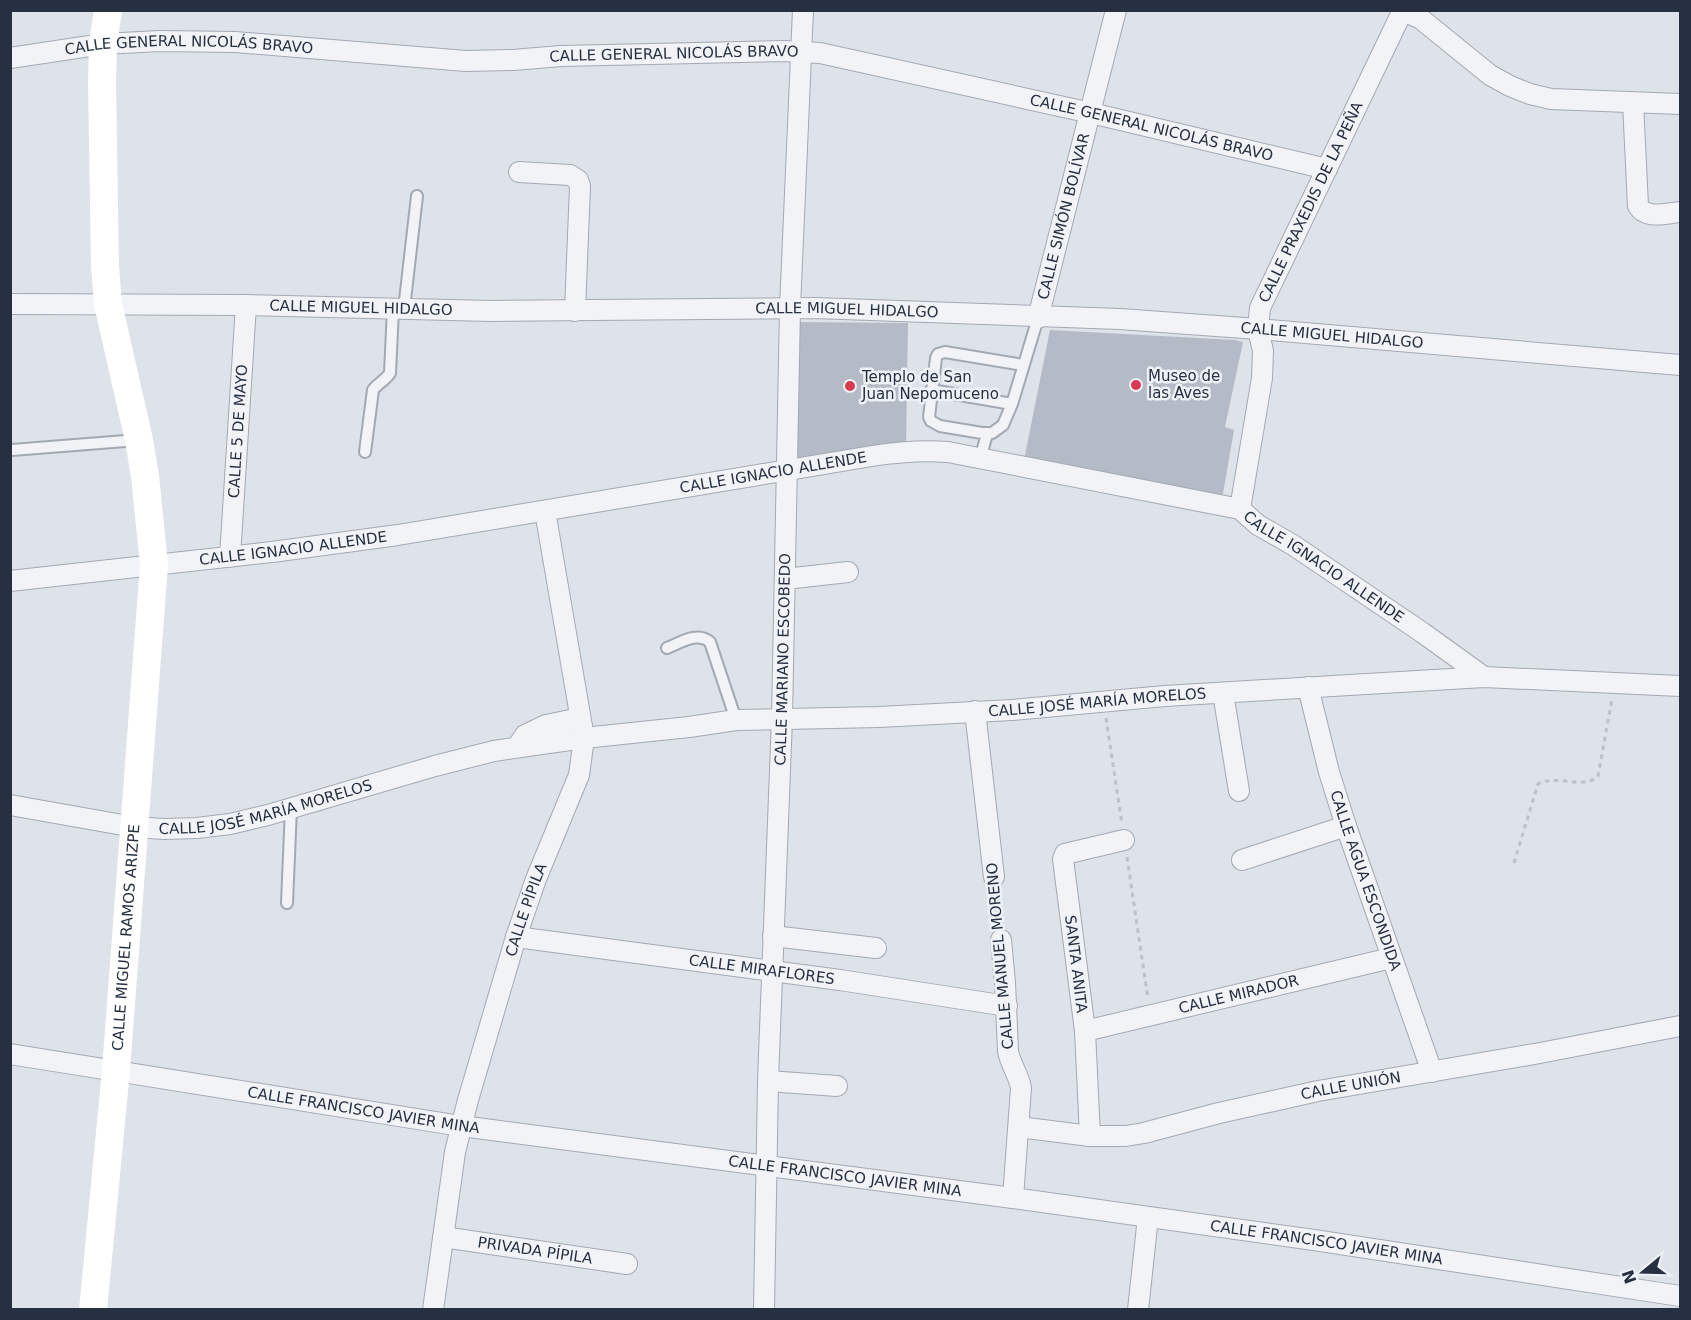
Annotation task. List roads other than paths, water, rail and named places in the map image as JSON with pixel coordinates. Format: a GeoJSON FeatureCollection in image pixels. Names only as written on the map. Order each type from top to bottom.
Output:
{"type":"FeatureCollection","features":[{"type":"Feature","properties":{"kind":"street","name":"CALLE MIGUEL RAMOS ARIZPE"},"geometry":{"type":"LineString","coordinates":[[93,1310],[116,1070],[154,565],[138,440],[108,304],[105,266],[103,44],[108,10]]}},
{"type":"Feature","properties":{"kind":"street","name":"CALLE MARIANO ESCOBEDO"},"geometry":{"type":"LineString","coordinates":[[764,1310],[772,936],[782,718],[790,308],[803,10]]}},
{"type":"Feature","properties":{"kind":"street","name":"CALLE SIMÓN BOLÍVAR"},"geometry":{"type":"LineString","coordinates":[[1038,318],[1116,10]]}},
{"type":"Feature","properties":{"kind":"street"},"geometry":{"type":"LineString","coordinates":[[1402,11],[1421,19],[1490,75],[1530,94],[1551,99],[1680,104]]}},
{"type":"Feature","properties":{"kind":"street","name":"CALLE PRAXEDIS DE LA PEÑA"},"geometry":{"type":"LineString","coordinates":[[1240,509],[1262,378],[1263,351],[1258,329],[1260,308],[1402,11]]}},
{"type":"Feature","properties":{"kind":"street","name":"CALLE GENERAL NICOLÁS BRAVO"},"geometry":{"type":"LineString","coordinates":[[10,58],[103,44],[160,40],[235,42],[466,61],[561,56],[820,53],[1091,113],[1327,169]]}},
{"type":"Feature","properties":{"kind":"street"},"geometry":{"type":"LineString","coordinates":[[1633,103],[1638,206],[1650,214],[1680,212]]}},
{"type":"Feature","properties":{"kind":"street"},"geometry":{"type":"LineString","coordinates":[[519,172],[570,175],[578,180],[580,186],[575,311]]}},
{"type":"Feature","properties":{"kind":"street","name":"CALLE MIGUEL HIDALGO"},"geometry":{"type":"LineString","coordinates":[[10,304],[246,304],[575,311],[790,308],[1120,320],[1258,329],[1680,365]]}},
{"type":"Feature","properties":{"kind":"street","name":"CALLE 5 DE MAYO"},"geometry":{"type":"LineString","coordinates":[[230,557],[246,304]]}},
{"type":"Feature","properties":{"kind":"street","name":"CALLE IGNACIO ALLENDE"},"geometry":{"type":"LineString","coordinates":[[10,580],[230,557],[398,535],[909,451],[948,453],[1240,509],[1258,525],[1293,545],[1424,633],[1484,677]]}},
{"type":"Feature","properties":{"kind":"street","name":"CALLE PÍPILA"},"geometry":{"type":"LineString","coordinates":[[434,1310],[452,1174],[461,1126],[516,937],[536,879],[579,775],[584,738],[545,511]]}},
{"type":"Feature","properties":{"kind":"street"},"geometry":{"type":"LineString","coordinates":[[785,579],[848,572]]}},
{"type":"Feature","properties":{"kind":"street","name":"CALLE JOSÉ MARÍA MORELOS"},"geometry":{"type":"LineString","coordinates":[[10,806],[134,827],[164,829],[230,824],[469,756],[517,747],[689,728],[736,720],[879,717],[1012,710],[1155,696],[1484,677],[1680,686]]}},
{"type":"Feature","properties":{"kind":"street","name":"CALLE AGUA ESCONDIDA"},"geometry":{"type":"LineString","coordinates":[[1308,687],[1329,772],[1346,826],[1432,1072]]}},
{"type":"Feature","properties":{"kind":"street"},"geometry":{"type":"LineString","coordinates":[[1223,693],[1239,791]]}},
{"type":"Feature","properties":{"kind":"street","name":"CALLE MANUEL MORENO"},"geometry":{"type":"LineString","coordinates":[[975,711],[994,877]]}},
{"type":"Feature","properties":{"kind":"street","name":"CALLE JOSÉ MARÍA MORELOS"},"geometry":{"type":"LineString","coordinates":[[517,747],[525,735],[535,730],[546,725],[580,718]]}},
{"type":"Feature","properties":{"kind":"street"},"geometry":{"type":"LineString","coordinates":[[1242,860],[1346,826]]}},
{"type":"Feature","properties":{"kind":"street","name":"SANTA ANITA"},"geometry":{"type":"LineString","coordinates":[[1090,1136],[1085,1031],[1063,859],[1065,854],[1124,840]]}},
{"type":"Feature","properties":{"kind":"street"},"geometry":{"type":"LineString","coordinates":[[772,936],[876,948]]}},
{"type":"Feature","properties":{"kind":"street","name":"CALLE MIRAFLORES"},"geometry":{"type":"LineString","coordinates":[[516,937],[904,989],[1007,1006]]}},
{"type":"Feature","properties":{"kind":"street","name":"CALLE MANUEL MORENO"},"geometry":{"type":"LineString","coordinates":[[1001,940],[1009,1060],[1020,1080],[1021,1089],[1013,1198]]}},
{"type":"Feature","properties":{"kind":"street","name":"CALLE MIRADOR"},"geometry":{"type":"LineString","coordinates":[[1085,1031],[1391,958]]}},
{"type":"Feature","properties":{"kind":"street","name":"CALLE UNIÓN"},"geometry":{"type":"LineString","coordinates":[[1019,1127],[1090,1136],[1126,1136],[1284,1098],[1680,1026]]}},
{"type":"Feature","properties":{"kind":"street","name":"CALLE FRANCISCO JAVIER MINA"},"geometry":{"type":"LineString","coordinates":[[10,1054],[461,1126],[1013,1198],[1314,1240],[1680,1296]]}},
{"type":"Feature","properties":{"kind":"street"},"geometry":{"type":"LineString","coordinates":[[768,1081],[837,1086]]}},
{"type":"Feature","properties":{"kind":"street"},"geometry":{"type":"LineString","coordinates":[[1138,1310],[1148,1217]]}},
{"type":"Feature","properties":{"kind":"street","name":"PRIVADA PÍPILA"},"geometry":{"type":"LineString","coordinates":[[443,1237],[627,1264]]}},
{"type":"Feature","properties":{"kind":"lane"},"geometry":{"type":"LineString","coordinates":[[365,452],[373,390],[390,373],[417,196]]}},
{"type":"Feature","properties":{"kind":"lane"},"geometry":{"type":"LineString","coordinates":[[1023,365],[941,352],[936,358],[929,417],[935,424],[987,434],[998,430],[1003,425],[1012,404],[1038,318]]}},
{"type":"Feature","properties":{"kind":"lane"},"geometry":{"type":"LineString","coordinates":[[931,390],[1012,404]]}},
{"type":"Feature","properties":{"kind":"lane"},"geometry":{"type":"LineString","coordinates":[[980,459],[987,434]]}},
{"type":"Feature","properties":{"kind":"lane"},"geometry":{"type":"LineString","coordinates":[[12,450],[138,440]]}},
{"type":"Feature","properties":{"kind":"lane"},"geometry":{"type":"LineString","coordinates":[[667,648],[694,637],[706,638],[710,642],[736,720]]}},
{"type":"Feature","properties":{"kind":"lane"},"geometry":{"type":"LineString","coordinates":[[287,903],[291,808]]}},
{"type":"Feature","properties":{"kind":"place","name":"Museo de las Aves"},"geometry":{"type":"Point","coordinates":[1136,385]}},
{"type":"Feature","properties":{"kind":"place","name":"Templo de San Juan Nepomuceno"},"geometry":{"type":"Point","coordinates":[850,386]}}]}
